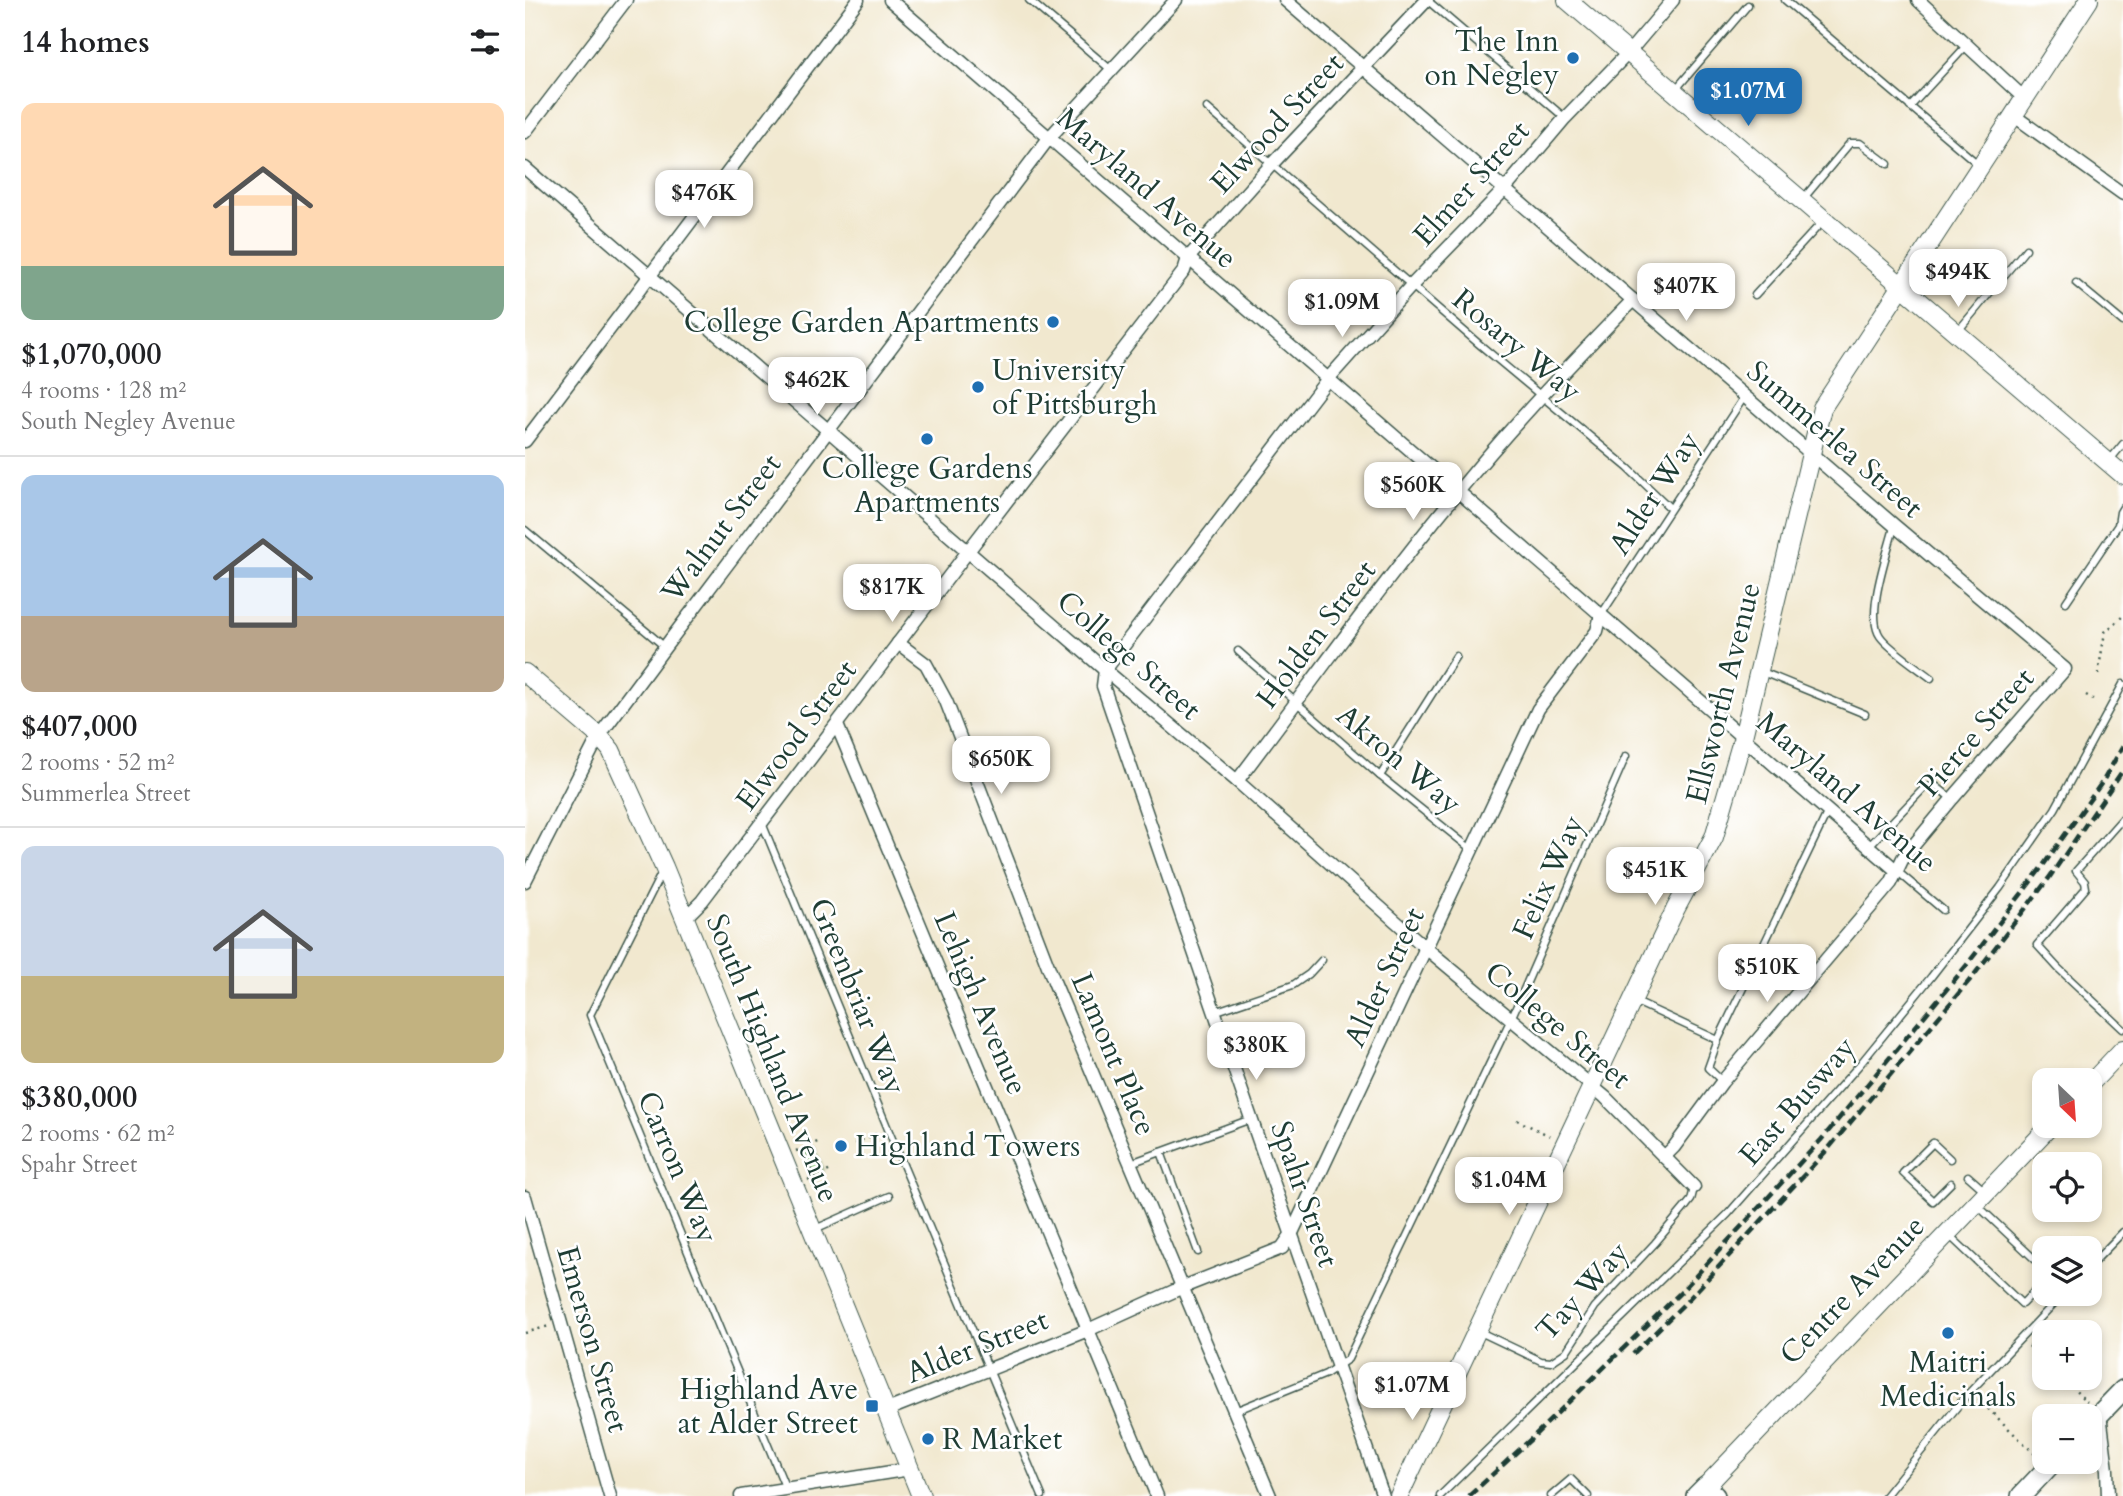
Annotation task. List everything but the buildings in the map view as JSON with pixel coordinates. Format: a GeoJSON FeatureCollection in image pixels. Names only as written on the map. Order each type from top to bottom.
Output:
{"type":"FeatureCollection","features":[{"type":"Feature","properties":{"kind":"main road"},"geometry":{"type":"LineString","coordinates":[[2102,1412],[2123,1390]]}},
{"type":"Feature","properties":{"kind":"main road"},"geometry":{"type":"LineString","coordinates":[[2021,1496],[2042,1474]]}},
{"type":"Feature","properties":{"kind":"street"},"geometry":{"type":"LineString","coordinates":[[525,132],[626,0]]}},
{"type":"Feature","properties":{"kind":"street"},"geometry":{"type":"LineString","coordinates":[[525,441],[858,0]]}},
{"type":"Feature","properties":{"kind":"street","name":"Maryland Avenue"},"geometry":{"type":"LineString","coordinates":[[890,0],[1897,871]]}},
{"type":"Feature","properties":{"kind":"street","name":"Walnut Street"},"geometry":{"type":"LineString","coordinates":[[525,881],[599,736],[664,647],[1049,138],[1110,69],[1177,0]]}},
{"type":"Feature","properties":{"kind":"street","name":"Summerlea Street"},"geometry":{"type":"LineString","coordinates":[[1285,0],[1895,526],[2066,669]]}},
{"type":"Feature","properties":{"kind":"street","name":"Elwood Street"},"geometry":{"type":"LineString","coordinates":[[685,918],[697,908],[968,550],[1184,271],[1188,258],[1271,165],[1427,0]]}},
{"type":"Feature","properties":{"kind":"street"},"geometry":{"type":"LineString","coordinates":[[1567,0],[2123,475]]}},
{"type":"Feature","properties":{"kind":"street","name":"Elmer Street"},"geometry":{"type":"LineString","coordinates":[[1105,670],[1328,380],[1412,285],[1505,189],[1565,118],[1629,52],[1673,0]]}},
{"type":"Feature","properties":{"kind":"street"},"geometry":{"type":"LineString","coordinates":[[1918,0],[2024,98]]}},
{"type":"Feature","properties":{"kind":"street","name":"Ellsworth Avenue"},"geometry":{"type":"LineString","coordinates":[[1399,1496],[1675,910],[1714,838],[1743,737],[1822,408],[2089,0]]}},
{"type":"Feature","properties":{"kind":"street"},"geometry":{"type":"LineString","coordinates":[[2013,115],[2123,194]]}},
{"type":"Feature","properties":{"kind":"street","name":"College Street"},"geometry":{"type":"LineString","coordinates":[[525,168],[1427,948],[1593,1087],[1694,1187]]}},
{"type":"Feature","properties":{"kind":"street","name":"Holden Street"},"geometry":{"type":"LineString","coordinates":[[1237,781],[1458,491],[1541,396],[1633,300]]}},
{"type":"Feature","properties":{"kind":"street","name":"Alder Street"},"geometry":{"type":"LineString","coordinates":[[887,1410],[1088,1330],[1184,1287],[1282,1248],[1291,1235],[1538,709],[1597,631],[1601,615]]}},
{"type":"Feature","properties":{"kind":"street","name":"Lamont Place"},"geometry":{"type":"LineString","coordinates":[[898,643],[926,664],[946,701],[1055,984],[1270,1496]]}},
{"type":"Feature","properties":{"kind":"street","name":"Pierce Street"},"geometry":{"type":"LineString","coordinates":[[1664,1157],[1722,1082],[1891,883],[1903,858],[2066,669]]}},
{"type":"Feature","properties":{"kind":"street","name":"Spahr Street"},"geometry":{"type":"LineString","coordinates":[[1105,670],[1103,686],[1383,1496]]}},
{"type":"Feature","properties":{"kind":"street","name":"South Highland Avenue"},"geometry":{"type":"LineString","coordinates":[[525,673],[599,736],[611,750],[664,867],[921,1496]]}},
{"type":"Feature","properties":{"kind":"street","name":"Lehigh Avenue"},"geometry":{"type":"LineString","coordinates":[[837,725],[1157,1496]]}},
{"type":"Feature","properties":{"kind":"street"},"geometry":{"type":"LineString","coordinates":[[2102,1071],[2123,1049]]}},
{"type":"Feature","properties":{"kind":"street","name":"Centre Avenue"},"geometry":{"type":"LineString","coordinates":[[1705,1493],[2039,1138]]}},
{"type":"Feature","properties":{"kind":"street","name":"Emerson Street"},"geometry":{"type":"LineString","coordinates":[[525,1197],[610,1496]]}},
{"type":"Feature","properties":{"kind":"street"},"geometry":{"type":"LineString","coordinates":[[2102,1449],[2107,1470],[2108,1496]]}},
{"type":"Feature","properties":{"kind":"street"},"geometry":{"type":"LineString","coordinates":[[741,1496],[786,1489],[807,1491],[910,1469]]}},
{"type":"Feature","properties":{"kind":"lane"},"geometry":{"type":"LineString","coordinates":[[1029,0],[1110,69]]}},
{"type":"Feature","properties":{"kind":"lane"},"geometry":{"type":"LineString","coordinates":[[1427,0],[1565,118]]}},
{"type":"Feature","properties":{"kind":"lane"},"geometry":{"type":"LineString","coordinates":[[1785,0],[1981,166]]}},
{"type":"Feature","properties":{"kind":"lane"},"geometry":{"type":"LineString","coordinates":[[1674,90],[1748,5]]}},
{"type":"Feature","properties":{"kind":"lane"},"geometry":{"type":"LineString","coordinates":[[1910,107],[1967,45]]}},
{"type":"Feature","properties":{"kind":"lane","name":"Rosary Way"},"geometry":{"type":"LineString","coordinates":[[1207,108],[1541,396],[1575,422],[1670,508]]}},
{"type":"Feature","properties":{"kind":"lane"},"geometry":{"type":"LineString","coordinates":[[1802,200],[1850,143],[1860,142],[1888,164]]}},
{"type":"Feature","properties":{"kind":"lane"},"geometry":{"type":"LineString","coordinates":[[1755,295],[1824,219]]}},
{"type":"Feature","properties":{"kind":"lane"},"geometry":{"type":"LineString","coordinates":[[1957,333],[2026,249]]}},
{"type":"Feature","properties":{"kind":"lane"},"geometry":{"type":"LineString","coordinates":[[2076,282],[2123,322]]}},
{"type":"Feature","properties":{"kind":"lane","name":"Alder Way"},"geometry":{"type":"LineString","coordinates":[[1601,615],[1745,395]]}},
{"type":"Feature","properties":{"kind":"lane"},"geometry":{"type":"LineString","coordinates":[[2108,462],[2123,444]]}},
{"type":"Feature","properties":{"kind":"lane"},"geometry":{"type":"LineString","coordinates":[[2066,602],[2118,524],[2123,507]]}},
{"type":"Feature","properties":{"kind":"lane"},"geometry":{"type":"LineString","coordinates":[[1895,526],[1877,592],[1877,628],[1881,638],[1931,678]]}},
{"type":"Feature","properties":{"kind":"lane"},"geometry":{"type":"LineString","coordinates":[[525,530],[664,647]]}},
{"type":"Feature","properties":{"kind":"lane","name":"Akron Way"},"geometry":{"type":"LineString","coordinates":[[1238,651],[1380,776],[1473,850]]}},
{"type":"Feature","properties":{"kind":"lane"},"geometry":{"type":"LineString","coordinates":[[1380,776],[1456,656]]}},
{"type":"Feature","properties":{"kind":"lane"},"geometry":{"type":"LineString","coordinates":[[1759,670],[1865,714]]}},
{"type":"Feature","properties":{"kind":"lane","name":"East Busway"},"geometry":{"type":"LineString","coordinates":[[1440,1496],[1728,1214],[1861,1063],[2000,888],[2055,809],[2123,684]]}},
{"type":"Feature","properties":{"kind":"lane","name":"Felix Way"},"geometry":{"type":"LineString","coordinates":[[1235,1411],[1326,1374],[1348,1359],[1511,1019],[1626,756]]}},
{"type":"Feature","properties":{"kind":"lane"},"geometry":{"type":"LineString","coordinates":[[1868,846],[1925,787],[1936,786],[1952,799]]}},
{"type":"Feature","properties":{"kind":"lane"},"geometry":{"type":"LineString","coordinates":[[1722,1082],[1708,1068],[1718,1040],[1828,811]]}},
{"type":"Feature","properties":{"kind":"lane"},"geometry":{"type":"LineString","coordinates":[[2123,818],[2076,871],[2086,888],[2037,945],[2123,1029]]}},
{"type":"Feature","properties":{"kind":"lane","name":"Greenbriar Way"},"geometry":{"type":"LineString","coordinates":[[762,822],[1042,1496]]}},
{"type":"Feature","properties":{"kind":"lane","name":"Carron Way"},"geometry":{"type":"LineString","coordinates":[[664,867],[590,1015],[786,1489]]}},
{"type":"Feature","properties":{"kind":"lane","name":"Maryland Avenue"},"geometry":{"type":"LineString","coordinates":[[1897,871],[1943,910]]}},
{"type":"Feature","properties":{"kind":"lane"},"geometry":{"type":"LineString","coordinates":[[1214,1012],[1293,985],[1309,974],[1322,960]]}},
{"type":"Feature","properties":{"kind":"lane"},"geometry":{"type":"LineString","coordinates":[[1633,1000],[1718,1040]]}},
{"type":"Feature","properties":{"kind":"lane"},"geometry":{"type":"LineString","coordinates":[[1131,1163],[1251,1119]]}},
{"type":"Feature","properties":{"kind":"lane"},"geometry":{"type":"LineString","coordinates":[[1950,1159],[1933,1143],[1903,1173],[1933,1201],[1951,1183]]}},
{"type":"Feature","properties":{"kind":"lane"},"geometry":{"type":"LineString","coordinates":[[1161,1152],[1198,1252]]}},
{"type":"Feature","properties":{"kind":"lane"},"geometry":{"type":"LineString","coordinates":[[1968,1176],[1981,1198],[2032,1255]]}},
{"type":"Feature","properties":{"kind":"lane","name":"Tay Way"},"geometry":{"type":"LineString","coordinates":[[1476,1331],[1541,1361],[1551,1362],[1559,1358],[1570,1348],[1595,1307],[1691,1200],[1694,1187]]}},
{"type":"Feature","properties":{"kind":"lane"},"geometry":{"type":"LineString","coordinates":[[814,1230],[889,1196]]}},
{"type":"Feature","properties":{"kind":"lane"},"geometry":{"type":"LineString","coordinates":[[2102,1254],[2123,1232]]}},
{"type":"Feature","properties":{"kind":"lane"},"geometry":{"type":"LineString","coordinates":[[1947,1233],[2022,1304],[2032,1294]]}},
{"type":"Feature","properties":{"kind":"lane"},"geometry":{"type":"LineString","coordinates":[[1885,1496],[1970,1392],[2052,1306]]}},
{"type":"Feature","properties":{"kind":"lane"},"geometry":{"type":"LineString","coordinates":[[1551,1496],[1571,1479],[1588,1496]]}},
{"type":"Feature","properties":{"kind":"path"},"geometry":{"type":"LineString","coordinates":[[2098,674],[2105,632],[2123,616]]}},
{"type":"Feature","properties":{"kind":"path"},"geometry":{"type":"LineString","coordinates":[[2086,695],[2093,699]]}},
{"type":"Feature","properties":{"kind":"path"},"geometry":{"type":"LineString","coordinates":[[1517,1120],[1556,1139]]}},
{"type":"Feature","properties":{"kind":"path"},"geometry":{"type":"LineString","coordinates":[[855,1143],[888,1129]]}},
{"type":"Feature","properties":{"kind":"path"},"geometry":{"type":"LineString","coordinates":[[820,1141],[802,1149],[814,1177],[831,1170]]}},
{"type":"Feature","properties":{"kind":"path"},"geometry":{"type":"LineString","coordinates":[[525,1333],[561,1322]]}},
{"type":"Feature","properties":{"kind":"path"},"geometry":{"type":"LineString","coordinates":[[2021,1339],[2032,1350]]}},
{"type":"Feature","properties":{"kind":"path"},"geometry":{"type":"LineString","coordinates":[[2071,1390],[2082,1404]]}},
{"type":"Feature","properties":{"kind":"path"},"geometry":{"type":"LineString","coordinates":[[1970,1392],[2032,1447]]}},
{"type":"Feature","properties":{"kind":"green space"},"geometry":{"type":"Polygon","coordinates":[[[814,1147],[823,1170],[813,1174],[804,1152],[814,1147]]]}},
{"type":"Feature","properties":{"kind":"railway"},"geometry":{"type":"LineString","coordinates":[[1469,1496],[1680,1293],[1821,1140],[1966,966],[2042,867],[2103,781],[2123,746]]}},
{"type":"Feature","properties":{"kind":"railway"},"geometry":{"type":"LineString","coordinates":[[1633,1354],[1685,1303],[1828,1149],[1974,975],[2049,878],[2123,770]]}},
{"type":"Feature","properties":{"kind":"place","name":"The Inn on Negley"},"geometry":{"type":"Point","coordinates":[1573,58]}},
{"type":"Feature","properties":{"kind":"place","name":"College Garden Apartments"},"geometry":{"type":"Point","coordinates":[1053,322]}},
{"type":"Feature","properties":{"kind":"place","name":"University of Pittsburgh"},"geometry":{"type":"Point","coordinates":[978,387]}},
{"type":"Feature","properties":{"kind":"place","name":"College Gardens Apartments"},"geometry":{"type":"Point","coordinates":[927,439]}},
{"type":"Feature","properties":{"kind":"place","name":"Highland Towers"},"geometry":{"type":"Point","coordinates":[841,1146]}},
{"type":"Feature","properties":{"kind":"place","name":"Maitri Medicinals"},"geometry":{"type":"Point","coordinates":[1948,1333]}},
{"type":"Feature","properties":{"kind":"place","name":"Highland Ave at Alder Street"},"geometry":{"type":"Point","coordinates":[872,1406]}},
{"type":"Feature","properties":{"kind":"place","name":"R Market"},"geometry":{"type":"Point","coordinates":[928,1439]}}]}
